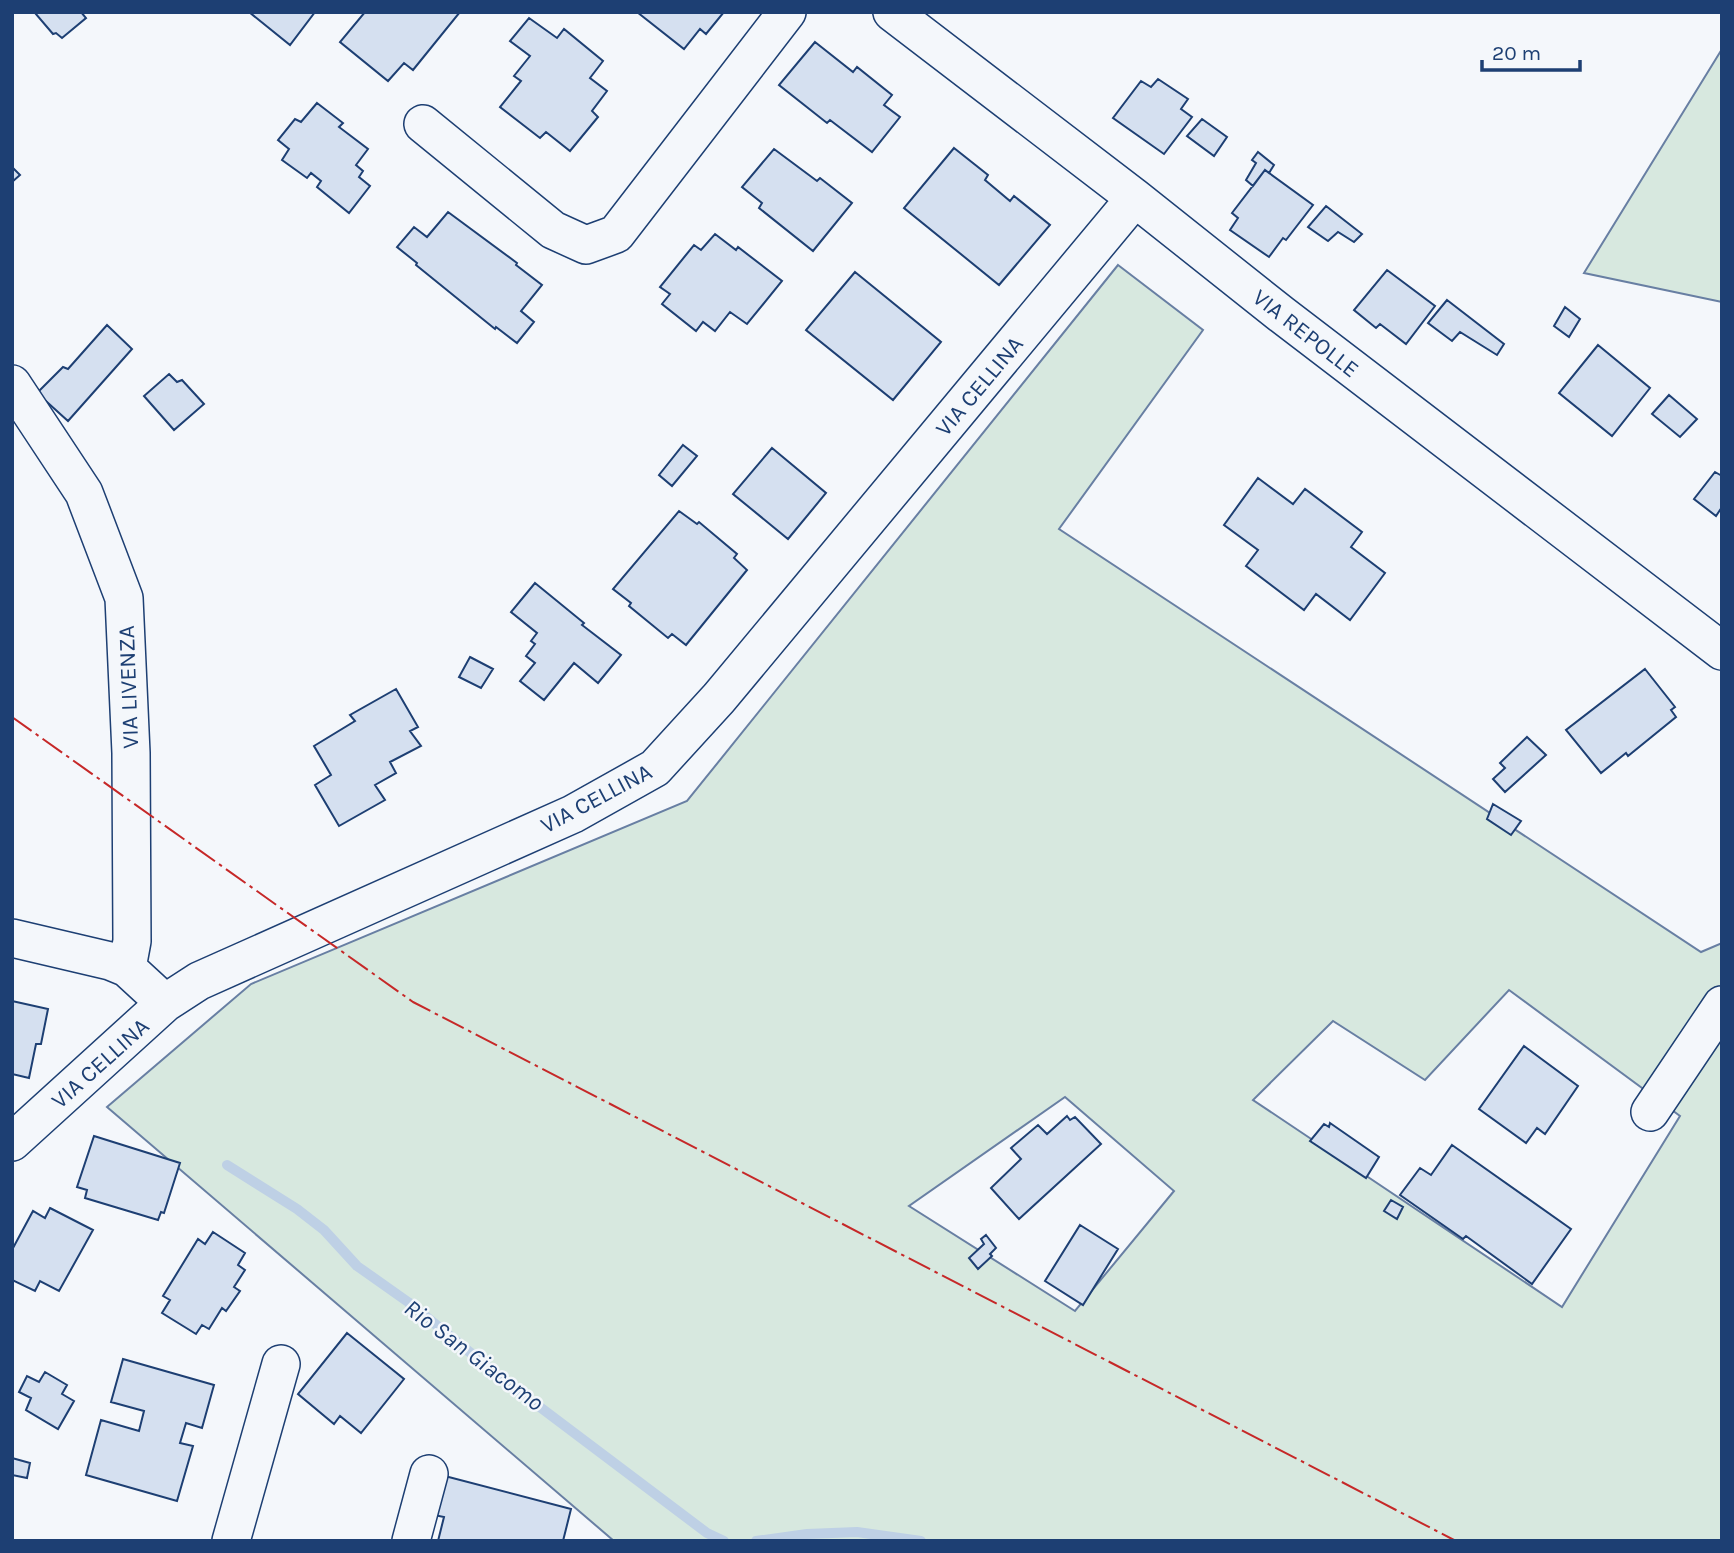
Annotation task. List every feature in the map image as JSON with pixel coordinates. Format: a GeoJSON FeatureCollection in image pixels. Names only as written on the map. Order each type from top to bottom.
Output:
{"type":"FeatureCollection","features":[{"type":"Feature","properties":{"kind":"street"},"geometry":{"type":"LineString","coordinates":[[423,124],[553,230],[586,245],[616,234],[787,12]]}},
{"type":"Feature","properties":{"kind":"street","name":"VIA REPOLLE"},"geometry":{"type":"LineString","coordinates":[[892,12],[1722,651]]}},
{"type":"Feature","properties":{"kind":"street","name":"VIA CELLINA"},"geometry":{"type":"LineString","coordinates":[[12,1142],[165,1003],[200,981],[573,814],[656,768],[728,688],[1135,198]]}},
{"type":"Feature","properties":{"kind":"street","name":"VIA LIVENZA"},"geometry":{"type":"LineString","coordinates":[[12,384],[84,493],[124,598],[131,753],[132,941],[127,968]]}},
{"type":"Feature","properties":{"kind":"street"},"geometry":{"type":"LineString","coordinates":[[12,938],[110,961],[127,968],[165,1003]]}},
{"type":"Feature","properties":{"kind":"street"},"geometry":{"type":"LineString","coordinates":[[1650,1112],[1722,1005]]}},
{"type":"Feature","properties":{"kind":"street"},"geometry":{"type":"LineString","coordinates":[[230,1541],[281,1364]]}},
{"type":"Feature","properties":{"kind":"street"},"geometry":{"type":"LineString","coordinates":[[411,1541],[429,1474]]}},
{"type":"Feature","properties":{"kind":"shaded area"},"geometry":{"type":"Polygon","coordinates":[[[1722,49],[1722,302],[1584,273],[1722,49]]]}},
{"type":"Feature","properties":{"kind":"shaded area"},"geometry":{"type":"Polygon","coordinates":[[[1118,265],[1203,330],[1059,529],[1701,952],[1722,943],[1722,1541],[614,1541],[107,1107],[251,984],[687,801],[1118,265]],[[1509,990],[1425,1080],[1333,1021],[1253,1100],[1562,1307],[1680,1116],[1509,990]],[[1065,1097],[909,1206],[1075,1311],[1174,1191],[1065,1097]]]}},
{"type":"Feature","properties":{"kind":"building"},"geometry":{"type":"Polygon","coordinates":[[[81,12],[86,18],[62,38],[56,33],[53,34],[35,13],[81,12]]]}},
{"type":"Feature","properties":{"kind":"building"},"geometry":{"type":"Polygon","coordinates":[[[249,12],[315,12],[290,45],[249,12]]]}},
{"type":"Feature","properties":{"kind":"building"},"geometry":{"type":"Polygon","coordinates":[[[365,12],[460,12],[413,70],[404,63],[388,81],[340,42],[365,12]]]}},
{"type":"Feature","properties":{"kind":"building"},"geometry":{"type":"Polygon","coordinates":[[[637,12],[724,12],[706,34],[700,29],[684,49],[637,12]]]}},
{"type":"Feature","properties":{"kind":"building"},"geometry":{"type":"Polygon","coordinates":[[[529,18],[557,38],[564,29],[603,61],[590,78],[607,91],[592,111],[598,117],[570,151],[546,132],[540,138],[500,107],[521,81],[514,76],[530,56],[510,41],[529,18]]]}},
{"type":"Feature","properties":{"kind":"building"},"geometry":{"type":"Polygon","coordinates":[[[815,42],[853,72],[857,67],[892,95],[884,105],[900,117],[872,152],[830,120],[827,123],[779,85],[815,42]]]}},
{"type":"Feature","properties":{"kind":"building"},"geometry":{"type":"Polygon","coordinates":[[[1158,79],[1188,99],[1181,109],[1192,117],[1164,154],[1113,118],[1141,81],[1151,87],[1158,79]]]}},
{"type":"Feature","properties":{"kind":"building"},"geometry":{"type":"Polygon","coordinates":[[[317,103],[343,123],[339,127],[368,149],[356,165],[363,171],[359,177],[370,186],[349,213],[317,187],[321,181],[311,173],[307,178],[282,160],[289,149],[278,140],[295,119],[301,122],[317,103]]]}},
{"type":"Feature","properties":{"kind":"building"},"geometry":{"type":"Polygon","coordinates":[[[1202,119],[1227,137],[1214,156],[1187,136],[1202,119]]]}},
{"type":"Feature","properties":{"kind":"building"},"geometry":{"type":"Polygon","coordinates":[[[954,148],[988,175],[985,180],[1010,201],[1014,196],[1050,225],[999,285],[904,208],[954,148]]]}},
{"type":"Feature","properties":{"kind":"building"},"geometry":{"type":"Polygon","coordinates":[[[774,149],[817,181],[820,178],[852,203],[813,251],[759,208],[762,203],[742,187],[774,149]]]}},
{"type":"Feature","properties":{"kind":"building"},"geometry":{"type":"Polygon","coordinates":[[[1258,152],[1274,165],[1269,173],[1265,170],[1253,186],[1246,180],[1256,163],[1252,160],[1258,152]]]}},
{"type":"Feature","properties":{"kind":"building"},"geometry":{"type":"Polygon","coordinates":[[[12,167],[20,175],[12,182],[12,167]]]}},
{"type":"Feature","properties":{"kind":"building"},"geometry":{"type":"Polygon","coordinates":[[[1265,170],[1313,205],[1269,257],[1230,230],[1238,218],[1232,213],[1265,170]]]}},
{"type":"Feature","properties":{"kind":"building"},"geometry":{"type":"Polygon","coordinates":[[[1326,206],[1362,234],[1354,242],[1338,232],[1328,241],[1308,227],[1326,206]]]}},
{"type":"Feature","properties":{"kind":"building"},"geometry":{"type":"Polygon","coordinates":[[[448,212],[542,285],[521,311],[534,322],[517,343],[496,327],[495,329],[397,247],[414,227],[427,237],[448,212]]]}},
{"type":"Feature","properties":{"kind":"building"},"geometry":{"type":"Polygon","coordinates":[[[715,234],[736,250],[738,247],[782,281],[747,324],[730,312],[715,331],[703,322],[696,331],[662,304],[670,294],[660,287],[694,245],[701,250],[715,234]]]}},
{"type":"Feature","properties":{"kind":"building"},"geometry":{"type":"Polygon","coordinates":[[[1387,270],[1435,306],[1406,344],[1380,324],[1376,328],[1354,310],[1387,270]]]}},
{"type":"Feature","properties":{"kind":"building"},"geometry":{"type":"Polygon","coordinates":[[[855,272],[941,342],[893,400],[806,330],[855,272]]]}},
{"type":"Feature","properties":{"kind":"building"},"geometry":{"type":"Polygon","coordinates":[[[1447,300],[1504,344],[1497,355],[1460,332],[1452,341],[1428,323],[1447,300]]]}},
{"type":"Feature","properties":{"kind":"building"},"geometry":{"type":"Polygon","coordinates":[[[1565,307],[1580,319],[1569,337],[1554,326],[1565,307]]]}},
{"type":"Feature","properties":{"kind":"building"},"geometry":{"type":"Polygon","coordinates":[[[107,325],[132,349],[68,421],[37,393],[63,367],[68,369],[107,325]]]}},
{"type":"Feature","properties":{"kind":"building"},"geometry":{"type":"Polygon","coordinates":[[[1598,345],[1650,388],[1612,436],[1559,393],[1598,345]]]}},
{"type":"Feature","properties":{"kind":"building"},"geometry":{"type":"Polygon","coordinates":[[[169,374],[177,382],[182,380],[204,404],[174,430],[144,396],[169,374]]]}},
{"type":"Feature","properties":{"kind":"building"},"geometry":{"type":"Polygon","coordinates":[[[1669,395],[1697,419],[1680,437],[1652,414],[1669,395]]]}},
{"type":"Feature","properties":{"kind":"building"},"geometry":{"type":"Polygon","coordinates":[[[683,445],[697,456],[672,486],[659,475],[683,445]]]}},
{"type":"Feature","properties":{"kind":"building"},"geometry":{"type":"Polygon","coordinates":[[[772,448],[826,493],[788,539],[733,494],[772,448]]]}},
{"type":"Feature","properties":{"kind":"building"},"geometry":{"type":"Polygon","coordinates":[[[1715,472],[1722,476],[1722,507],[1716,516],[1694,499],[1715,472]]]}},
{"type":"Feature","properties":{"kind":"building"},"geometry":{"type":"Polygon","coordinates":[[[1258,478],[1293,504],[1305,489],[1362,532],[1351,547],[1385,573],[1350,620],[1316,594],[1304,610],[1246,566],[1258,550],[1224,525],[1258,478]]]}},
{"type":"Feature","properties":{"kind":"building"},"geometry":{"type":"Polygon","coordinates":[[[679,511],[697,524],[699,522],[737,554],[734,558],[747,570],[686,645],[672,634],[668,638],[613,589],[679,511]]]}},
{"type":"Feature","properties":{"kind":"building"},"geometry":{"type":"Polygon","coordinates":[[[535,583],[621,655],[598,683],[574,663],[544,700],[520,681],[535,663],[526,656],[535,644],[531,641],[537,633],[511,612],[535,583]]]}},
{"type":"Feature","properties":{"kind":"building"},"geometry":{"type":"Polygon","coordinates":[[[470,657],[493,669],[481,688],[459,677],[470,657]]]}},
{"type":"Feature","properties":{"kind":"building"},"geometry":{"type":"Polygon","coordinates":[[[1645,669],[1675,707],[1671,710],[1676,717],[1628,756],[1626,753],[1601,773],[1566,730],[1645,669]]]}},
{"type":"Feature","properties":{"kind":"building"},"geometry":{"type":"Polygon","coordinates":[[[396,689],[418,727],[410,731],[421,746],[390,762],[396,773],[375,785],[385,800],[339,826],[315,785],[331,775],[314,746],[355,721],[350,715],[396,689]]]}},
{"type":"Feature","properties":{"kind":"building"},"geometry":{"type":"Polygon","coordinates":[[[1527,737],[1546,755],[1505,792],[1493,779],[1505,768],[1500,763],[1527,737]]]}},
{"type":"Feature","properties":{"kind":"building"},"geometry":{"type":"Polygon","coordinates":[[[1493,804],[1521,821],[1511,835],[1487,819],[1493,804]]]}},
{"type":"Feature","properties":{"kind":"building"},"geometry":{"type":"Polygon","coordinates":[[[12,1001],[48,1009],[41,1044],[36,1044],[29,1078],[12,1074],[12,1001]]]}},
{"type":"Feature","properties":{"kind":"building"},"geometry":{"type":"Polygon","coordinates":[[[1524,1046],[1578,1086],[1545,1134],[1537,1128],[1526,1143],[1479,1109],[1524,1046]]]}},
{"type":"Feature","properties":{"kind":"building"},"geometry":{"type":"Polygon","coordinates":[[[1067,1116],[1070,1120],[1075,1117],[1101,1144],[1019,1219],[991,1188],[1021,1159],[1011,1148],[1038,1125],[1047,1134],[1067,1116]]]}},
{"type":"Feature","properties":{"kind":"building"},"geometry":{"type":"Polygon","coordinates":[[[1330,1123],[1379,1157],[1366,1178],[1310,1141],[1324,1124],[1329,1127],[1330,1123]]]}},
{"type":"Feature","properties":{"kind":"building"},"geometry":{"type":"Polygon","coordinates":[[[94,1136],[180,1163],[164,1213],[161,1212],[158,1220],[85,1198],[87,1190],[77,1187],[94,1136]]]}},
{"type":"Feature","properties":{"kind":"building"},"geometry":{"type":"Polygon","coordinates":[[[1452,1145],[1571,1229],[1532,1284],[1466,1236],[1463,1239],[1400,1195],[1420,1168],[1431,1175],[1452,1145]]]}},
{"type":"Feature","properties":{"kind":"building"},"geometry":{"type":"Polygon","coordinates":[[[1391,1200],[1403,1207],[1397,1219],[1384,1211],[1391,1200]]]}},
{"type":"Feature","properties":{"kind":"building"},"geometry":{"type":"Polygon","coordinates":[[[50,1208],[93,1230],[59,1291],[40,1281],[35,1291],[12,1280],[13,1248],[33,1211],[45,1218],[50,1208]]]}},
{"type":"Feature","properties":{"kind":"building"},"geometry":{"type":"Polygon","coordinates":[[[1080,1225],[1118,1249],[1083,1305],[1045,1281],[1080,1225]]]}},
{"type":"Feature","properties":{"kind":"building"},"geometry":{"type":"Polygon","coordinates":[[[213,1232],[245,1253],[238,1265],[245,1270],[234,1287],[240,1291],[226,1311],[222,1308],[209,1329],[202,1325],[196,1334],[162,1313],[170,1300],[163,1296],[198,1239],[205,1244],[213,1232]]]}},
{"type":"Feature","properties":{"kind":"building"},"geometry":{"type":"Polygon","coordinates":[[[986,1235],[996,1248],[990,1254],[992,1256],[978,1269],[969,1258],[984,1244],[981,1239],[986,1235]]]}},
{"type":"Feature","properties":{"kind":"building"},"geometry":{"type":"Polygon","coordinates":[[[347,1333],[404,1379],[361,1433],[340,1416],[334,1424],[298,1394],[347,1333]]]}},
{"type":"Feature","properties":{"kind":"building"},"geometry":{"type":"Polygon","coordinates":[[[123,1359],[214,1385],[202,1428],[186,1423],[180,1443],[193,1446],[177,1501],[86,1475],[101,1420],[139,1431],[144,1411],[111,1402],[123,1359]]]}},
{"type":"Feature","properties":{"kind":"building"},"geometry":{"type":"Polygon","coordinates":[[[45,1372],[67,1385],[62,1394],[74,1401],[58,1429],[26,1410],[31,1398],[19,1392],[27,1376],[39,1382],[45,1372]]]}},
{"type":"Feature","properties":{"kind":"building"},"geometry":{"type":"Polygon","coordinates":[[[12,1458],[30,1463],[27,1478],[12,1475],[12,1458]]]}},
{"type":"Feature","properties":{"kind":"building"},"geometry":{"type":"Polygon","coordinates":[[[441,1475],[571,1509],[563,1541],[438,1541],[444,1517],[429,1514],[441,1475]]]}},
{"type":"Feature","properties":{"kind":"waterway","name":"Rio San Giacomo"},"geometry":{"type":"LineString","coordinates":[[227,1165],[297,1209],[324,1230],[357,1266],[408,1302],[504,1380],[707,1533],[724,1541]]}},
{"type":"Feature","properties":{"kind":"waterway","name":"Rio San Giacomo"},"geometry":{"type":"LineString","coordinates":[[756,1541],[807,1534],[857,1532],[921,1541]]}},
{"type":"Feature","properties":{"kind":"power"},"geometry":{"type":"LineString","coordinates":[[12,717],[413,1002],[1456,1541]]}}]}
